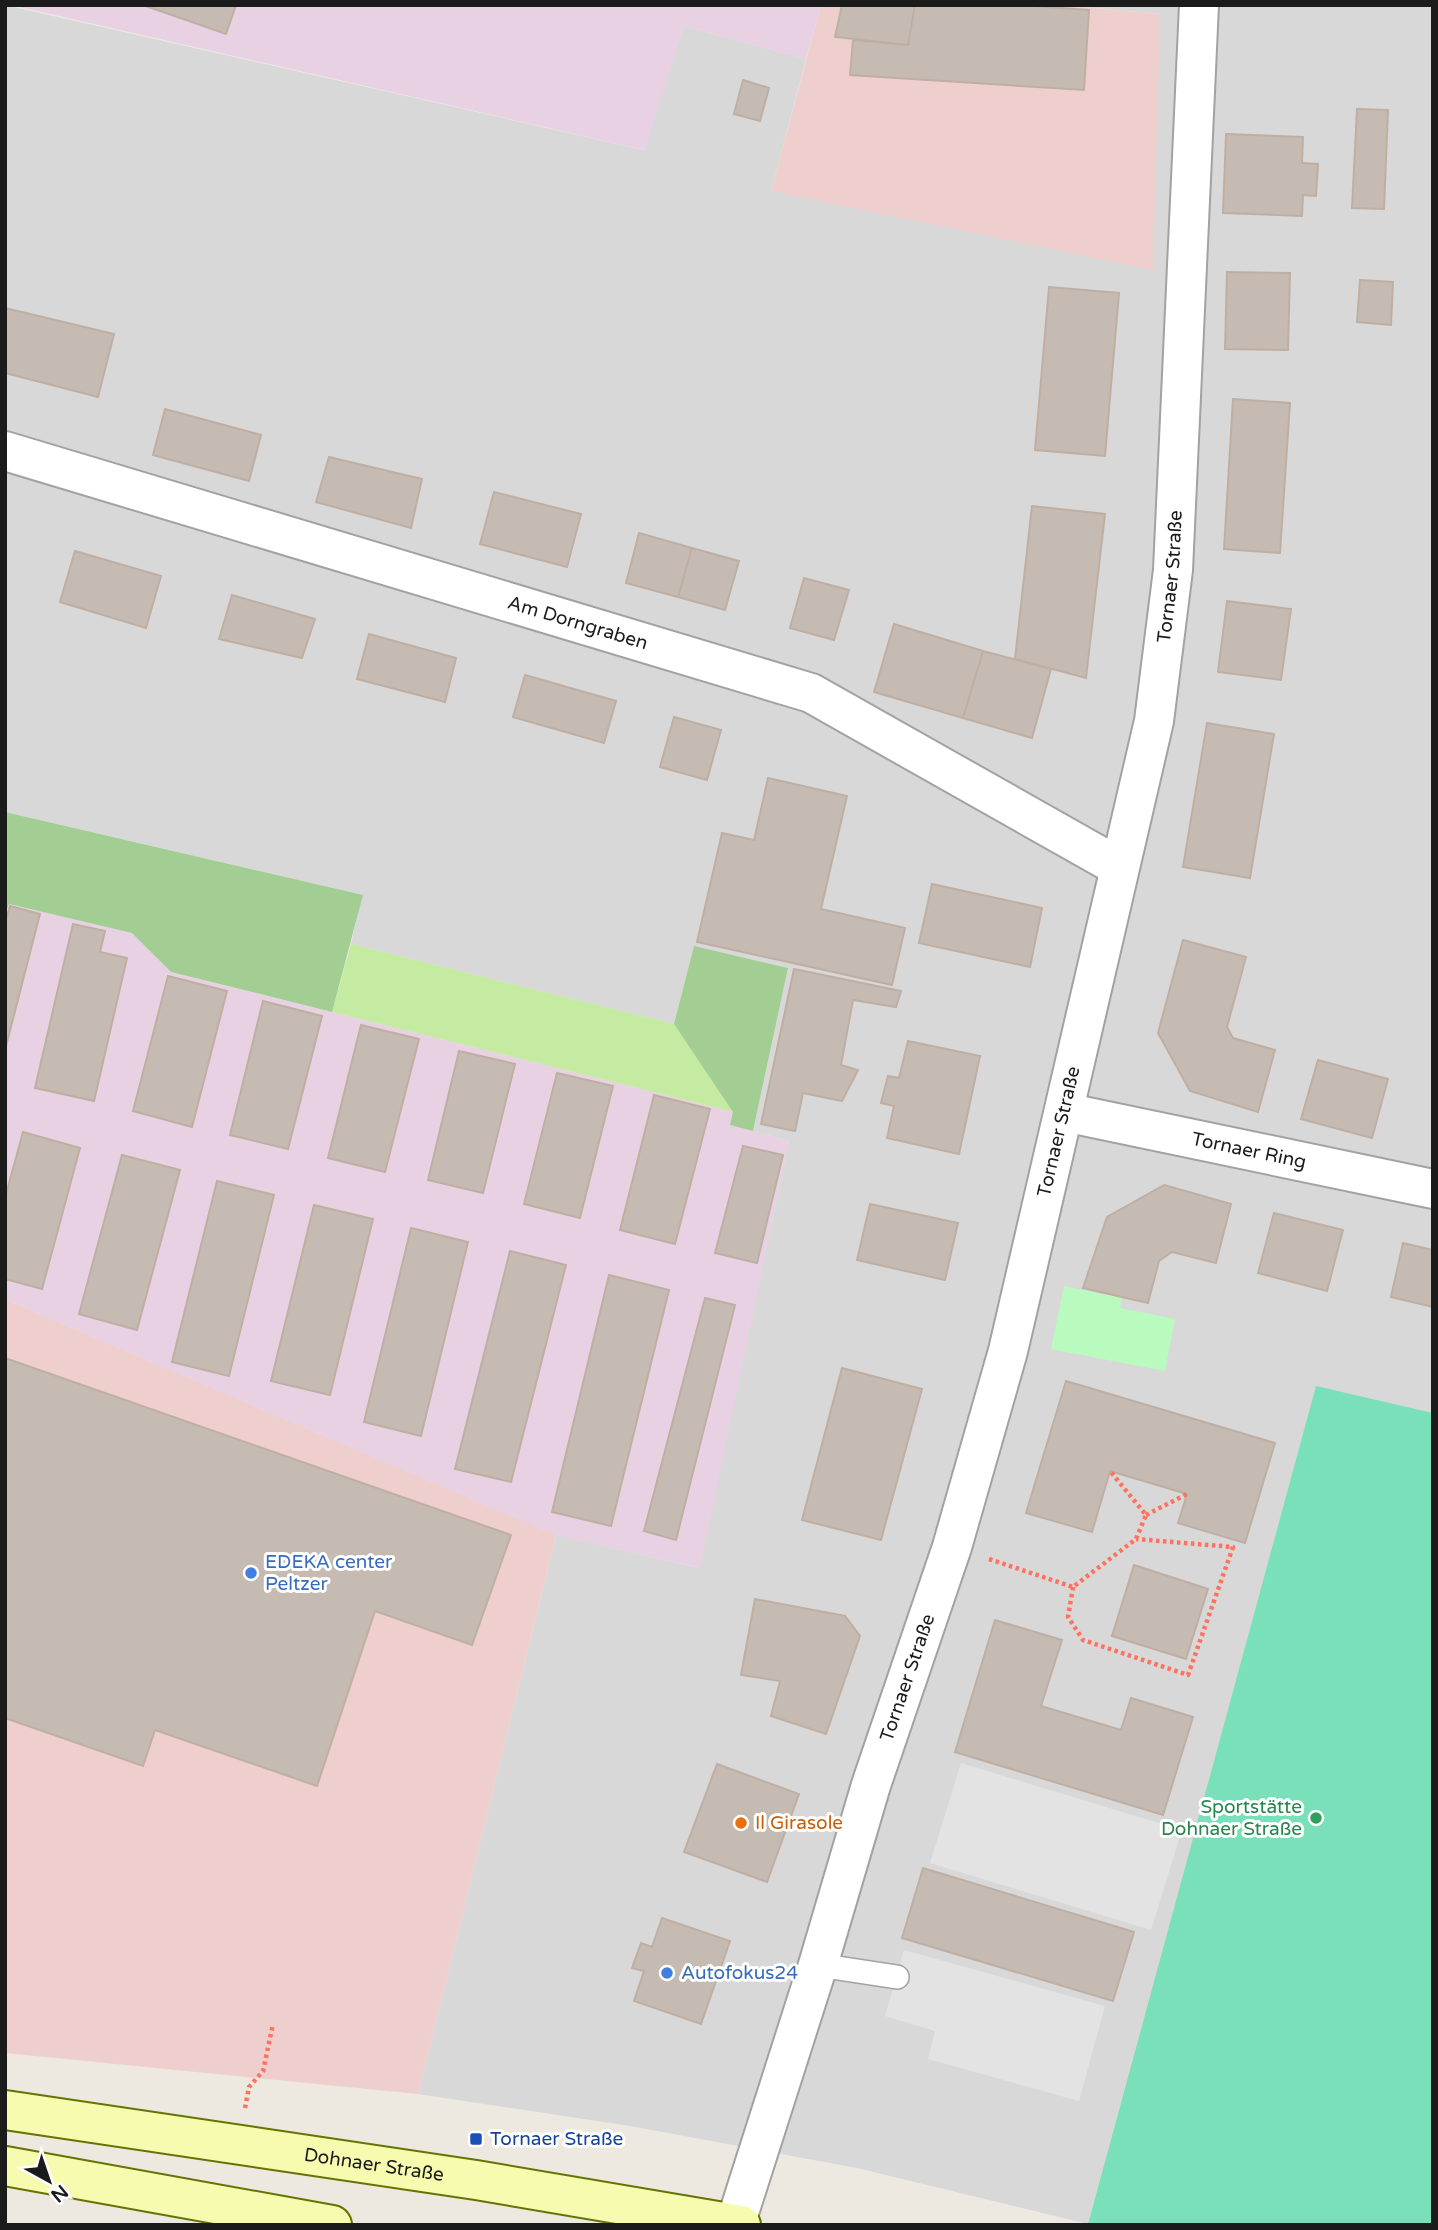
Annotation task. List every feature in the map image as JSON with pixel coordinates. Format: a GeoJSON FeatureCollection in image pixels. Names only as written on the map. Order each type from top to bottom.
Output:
{"type":"FeatureCollection","features":[{"type":"Feature","properties":{"kind":"main road","name":"Dohnaer Straße"},"geometry":{"type":"LineString","coordinates":[[5,2110],[476,2180],[737,2224]]}},
{"type":"Feature","properties":{"kind":"main road"},"geometry":{"type":"LineString","coordinates":[[5,2166],[332,2225]]}},
{"type":"Feature","properties":{"kind":"street","name":"Tornaer Straße"},"geometry":{"type":"LineString","coordinates":[[737,2224],[871,1785],[952,1547],[1008,1351],[1154,721],[1173,570],[1199,5]]}},
{"type":"Feature","properties":{"kind":"street","name":"Am Dorngraben"},"geometry":{"type":"LineString","coordinates":[[5,451],[811,693],[1119,867]]}},
{"type":"Feature","properties":{"kind":"street","name":"Tornaer Ring"},"geometry":{"type":"LineString","coordinates":[[1064,1112],[1433,1189]]}},
{"type":"Feature","properties":{"kind":"lane"},"geometry":{"type":"LineString","coordinates":[[818,1965],[897,1976]]}},
{"type":"Feature","properties":{"kind":"path"},"geometry":{"type":"LineString","coordinates":[[1110,1471],[1146,1515]]}},
{"type":"Feature","properties":{"kind":"path"},"geometry":{"type":"LineString","coordinates":[[1136,1539],[1233,1547],[1188,1675],[1083,1640],[1068,1616],[1073,1587],[1136,1539],[1146,1515],[1187,1494]]}},
{"type":"Feature","properties":{"kind":"path"},"geometry":{"type":"LineString","coordinates":[[952,1547],[1073,1587]]}},
{"type":"Feature","properties":{"kind":"path"},"geometry":{"type":"LineString","coordinates":[[239,2145],[249,2087],[263,2071],[273,2024]]}},
{"type":"Feature","properties":{"kind":"shaded area"},"geometry":{"type":"Polygon","coordinates":[[[5,5],[644,150],[684,26],[806,59],[771,191],[1160,14],[1059,5],[1433,5],[1433,1413],[1316,1387],[1088,2224],[857,2168],[630,2126],[418,2094],[556,1535],[699,1568],[789,1141],[753,1131],[788,968],[694,947],[674,1024],[351,944],[362,895],[5,812],[5,5]]]}},
{"type":"Feature","properties":{"kind":"shaded area"},"geometry":{"type":"Polygon","coordinates":[[[11,5],[821,5],[806,59],[684,26],[645,150],[11,5]]]}},
{"type":"Feature","properties":{"kind":"shaded area"},"geometry":{"type":"Polygon","coordinates":[[[821,5],[1059,5],[1160,14],[1153,270],[771,191],[821,5]]]}},
{"type":"Feature","properties":{"kind":"shaded area"},"geometry":{"type":"Polygon","coordinates":[[[9,904],[133,933],[171,972],[734,1112],[731,1125],[789,1141],[700,1568],[555,1535],[5,1299],[5,914],[9,904]]]}},
{"type":"Feature","properties":{"kind":"shaded area"},"geometry":{"type":"Polygon","coordinates":[[[5,1299],[556,1535],[418,2094],[5,2053],[5,1299]]]}},
{"type":"Feature","properties":{"kind":"shaded area"},"geometry":{"type":"Polygon","coordinates":[[[961,1763],[1182,1830],[1151,1930],[930,1863],[961,1763]]]}},
{"type":"Feature","properties":{"kind":"shaded area"},"geometry":{"type":"Polygon","coordinates":[[[904,1950],[1105,2006],[1079,2101],[928,2059],[935,2031],[885,2016],[904,1950]]]}},
{"type":"Feature","properties":{"kind":"green space"},"geometry":{"type":"Polygon","coordinates":[[[5,812],[363,895],[332,1012],[171,972],[132,933],[9,904],[5,914],[5,812]]]}},
{"type":"Feature","properties":{"kind":"green space"},"geometry":{"type":"Polygon","coordinates":[[[351,944],[674,1024],[734,1112],[332,1012],[351,944]]]}},
{"type":"Feature","properties":{"kind":"green space"},"geometry":{"type":"Polygon","coordinates":[[[694,946],[788,968],[753,1131],[730,1125],[733,1112],[674,1024],[694,946]]]}},
{"type":"Feature","properties":{"kind":"green space"},"geometry":{"type":"Polygon","coordinates":[[[1064,1286],[1122,1298],[1120,1308],[1175,1319],[1165,1371],[1051,1349],[1064,1286]]]}},
{"type":"Feature","properties":{"kind":"green space","name":"Sportstätte Dohnaer Straße"},"geometry":{"type":"Polygon","coordinates":[[[1316,1386],[1433,1413],[1433,2225],[1088,2224],[1316,1386]]]}},
{"type":"Feature","properties":{"kind":"building"},"geometry":{"type":"Polygon","coordinates":[[[143,5],[236,5],[226,34],[143,5]]]}},
{"type":"Feature","properties":{"kind":"building"},"geometry":{"type":"Polygon","coordinates":[[[842,5],[915,5],[908,45],[835,37],[842,5]]]}},
{"type":"Feature","properties":{"kind":"building"},"geometry":{"type":"Polygon","coordinates":[[[915,5],[1021,5],[1089,10],[1084,90],[850,75],[853,40],[908,45],[915,5]]]}},
{"type":"Feature","properties":{"kind":"building"},"geometry":{"type":"Polygon","coordinates":[[[743,80],[769,88],[760,121],[734,114],[743,80]]]}},
{"type":"Feature","properties":{"kind":"building"},"geometry":{"type":"Polygon","coordinates":[[[1357,109],[1388,110],[1384,209],[1352,208],[1357,109]]]}},
{"type":"Feature","properties":{"kind":"building"},"geometry":{"type":"Polygon","coordinates":[[[1226,134],[1303,137],[1302,163],[1318,164],[1316,196],[1303,195],[1302,216],[1223,213],[1226,134]]]}},
{"type":"Feature","properties":{"kind":"building"},"geometry":{"type":"Polygon","coordinates":[[[1227,272],[1290,273],[1288,350],[1225,349],[1227,272]]]}},
{"type":"Feature","properties":{"kind":"building"},"geometry":{"type":"Polygon","coordinates":[[[1360,280],[1393,282],[1391,325],[1357,322],[1360,280]]]}},
{"type":"Feature","properties":{"kind":"building"},"geometry":{"type":"Polygon","coordinates":[[[1049,287],[1119,293],[1105,456],[1035,450],[1049,287]]]}},
{"type":"Feature","properties":{"kind":"building"},"geometry":{"type":"Polygon","coordinates":[[[5,308],[114,334],[98,397],[5,373],[5,308]]]}},
{"type":"Feature","properties":{"kind":"building"},"geometry":{"type":"Polygon","coordinates":[[[1233,399],[1290,403],[1280,553],[1224,549],[1233,399]]]}},
{"type":"Feature","properties":{"kind":"building"},"geometry":{"type":"Polygon","coordinates":[[[165,409],[261,435],[249,481],[153,455],[165,409]]]}},
{"type":"Feature","properties":{"kind":"building"},"geometry":{"type":"Polygon","coordinates":[[[329,457],[422,479],[411,528],[316,502],[329,457]]]}},
{"type":"Feature","properties":{"kind":"building"},"geometry":{"type":"Polygon","coordinates":[[[494,492],[581,514],[567,567],[480,544],[494,492]]]}},
{"type":"Feature","properties":{"kind":"building"},"geometry":{"type":"Polygon","coordinates":[[[1032,506],[1105,514],[1086,678],[1015,659],[1032,506]]]}},
{"type":"Feature","properties":{"kind":"building"},"geometry":{"type":"Polygon","coordinates":[[[639,533],[692,548],[678,597],[626,583],[639,533]]]}},
{"type":"Feature","properties":{"kind":"building"},"geometry":{"type":"Polygon","coordinates":[[[692,548],[739,561],[725,610],[678,597],[692,548]]]}},
{"type":"Feature","properties":{"kind":"building"},"geometry":{"type":"Polygon","coordinates":[[[75,551],[161,576],[146,628],[60,602],[75,551]]]}},
{"type":"Feature","properties":{"kind":"building"},"geometry":{"type":"Polygon","coordinates":[[[804,578],[849,590],[834,640],[790,628],[804,578]]]}},
{"type":"Feature","properties":{"kind":"building"},"geometry":{"type":"Polygon","coordinates":[[[232,595],[315,619],[302,658],[219,639],[232,595]]]}},
{"type":"Feature","properties":{"kind":"building"},"geometry":{"type":"Polygon","coordinates":[[[1227,601],[1291,609],[1281,680],[1218,672],[1227,601]]]}},
{"type":"Feature","properties":{"kind":"building"},"geometry":{"type":"Polygon","coordinates":[[[894,624],[983,651],[963,718],[874,692],[894,624]]]}},
{"type":"Feature","properties":{"kind":"building"},"geometry":{"type":"Polygon","coordinates":[[[369,634],[456,658],[445,702],[357,679],[369,634]]]}},
{"type":"Feature","properties":{"kind":"building"},"geometry":{"type":"Polygon","coordinates":[[[983,651],[1051,669],[1032,738],[963,718],[983,651]]]}},
{"type":"Feature","properties":{"kind":"building"},"geometry":{"type":"Polygon","coordinates":[[[525,675],[616,701],[604,743],[513,717],[525,675]]]}},
{"type":"Feature","properties":{"kind":"building"},"geometry":{"type":"Polygon","coordinates":[[[674,717],[721,730],[707,780],[660,767],[674,717]]]}},
{"type":"Feature","properties":{"kind":"building"},"geometry":{"type":"Polygon","coordinates":[[[1207,723],[1274,734],[1250,878],[1183,867],[1207,723]]]}},
{"type":"Feature","properties":{"kind":"building"},"geometry":{"type":"Polygon","coordinates":[[[768,778],[847,796],[821,909],[905,928],[892,985],[697,942],[722,833],[754,840],[768,778]]]}},
{"type":"Feature","properties":{"kind":"building"},"geometry":{"type":"Polygon","coordinates":[[[932,884],[1042,908],[1030,967],[919,943],[932,884]]]}},
{"type":"Feature","properties":{"kind":"building"},"geometry":{"type":"Polygon","coordinates":[[[10,906],[40,914],[5,1050],[5,923],[10,906]]]}},
{"type":"Feature","properties":{"kind":"building"},"geometry":{"type":"Polygon","coordinates":[[[73,924],[105,931],[100,952],[127,958],[94,1101],[35,1088],[73,924]]]}},
{"type":"Feature","properties":{"kind":"building"},"geometry":{"type":"Polygon","coordinates":[[[1183,940],[1246,957],[1227,1027],[1233,1038],[1275,1050],[1258,1112],[1190,1091],[1158,1033],[1183,940]]]}},
{"type":"Feature","properties":{"kind":"building"},"geometry":{"type":"Polygon","coordinates":[[[794,969],[901,991],[896,1007],[853,1000],[841,1065],[858,1070],[842,1101],[803,1093],[795,1131],[761,1124],[794,969]]]}},
{"type":"Feature","properties":{"kind":"building"},"geometry":{"type":"Polygon","coordinates":[[[168,976],[227,991],[192,1127],[133,1111],[168,976]]]}},
{"type":"Feature","properties":{"kind":"building"},"geometry":{"type":"Polygon","coordinates":[[[263,1001],[322,1016],[288,1149],[230,1135],[263,1001]]]}},
{"type":"Feature","properties":{"kind":"building"},"geometry":{"type":"Polygon","coordinates":[[[361,1025],[419,1039],[385,1172],[328,1158],[361,1025]]]}},
{"type":"Feature","properties":{"kind":"building"},"geometry":{"type":"Polygon","coordinates":[[[908,1041],[980,1056],[959,1154],[887,1138],[894,1106],[881,1103],[888,1076],[899,1078],[908,1041]]]}},
{"type":"Feature","properties":{"kind":"building"},"geometry":{"type":"Polygon","coordinates":[[[459,1051],[515,1064],[483,1193],[428,1180],[459,1051]]]}},
{"type":"Feature","properties":{"kind":"building"},"geometry":{"type":"Polygon","coordinates":[[[1318,1060],[1388,1079],[1372,1138],[1301,1119],[1318,1060]]]}},
{"type":"Feature","properties":{"kind":"building"},"geometry":{"type":"Polygon","coordinates":[[[557,1073],[613,1086],[580,1218],[524,1204],[557,1073]]]}},
{"type":"Feature","properties":{"kind":"building"},"geometry":{"type":"Polygon","coordinates":[[[654,1095],[710,1109],[675,1244],[620,1230],[654,1095]]]}},
{"type":"Feature","properties":{"kind":"building"},"geometry":{"type":"Polygon","coordinates":[[[23,1132],[80,1148],[42,1289],[5,1279],[5,1198],[23,1132]]]}},
{"type":"Feature","properties":{"kind":"building"},"geometry":{"type":"Polygon","coordinates":[[[743,1146],[783,1155],[757,1263],[715,1253],[743,1146]]]}},
{"type":"Feature","properties":{"kind":"building"},"geometry":{"type":"Polygon","coordinates":[[[122,1155],[180,1170],[137,1330],[79,1314],[122,1155]]]}},
{"type":"Feature","properties":{"kind":"building"},"geometry":{"type":"Polygon","coordinates":[[[217,1181],[274,1195],[229,1376],[172,1362],[217,1181]]]}},
{"type":"Feature","properties":{"kind":"building"},"geometry":{"type":"Polygon","coordinates":[[[1164,1185],[1231,1204],[1216,1263],[1172,1252],[1159,1261],[1148,1303],[1083,1288],[1107,1217],[1164,1185]]]}},
{"type":"Feature","properties":{"kind":"building"},"geometry":{"type":"Polygon","coordinates":[[[870,1204],[958,1223],[945,1280],[857,1260],[870,1204]]]}},
{"type":"Feature","properties":{"kind":"building"},"geometry":{"type":"Polygon","coordinates":[[[314,1205],[373,1219],[330,1395],[271,1381],[314,1205]]]}},
{"type":"Feature","properties":{"kind":"building"},"geometry":{"type":"Polygon","coordinates":[[[1274,1213],[1343,1230],[1327,1291],[1258,1273],[1274,1213]]]}},
{"type":"Feature","properties":{"kind":"building"},"geometry":{"type":"Polygon","coordinates":[[[411,1228],[468,1242],[421,1436],[364,1422],[411,1228]]]}},
{"type":"Feature","properties":{"kind":"building"},"geometry":{"type":"Polygon","coordinates":[[[1403,1243],[1433,1250],[1433,1307],[1391,1297],[1403,1243]]]}},
{"type":"Feature","properties":{"kind":"building"},"geometry":{"type":"Polygon","coordinates":[[[510,1251],[566,1265],[511,1482],[455,1469],[510,1251]]]}},
{"type":"Feature","properties":{"kind":"building"},"geometry":{"type":"Polygon","coordinates":[[[609,1275],[669,1290],[611,1526],[552,1512],[609,1275]]]}},
{"type":"Feature","properties":{"kind":"building"},"geometry":{"type":"Polygon","coordinates":[[[705,1298],[735,1305],[676,1540],[644,1531],[705,1298]]]}},
{"type":"Feature","properties":{"kind":"building","name":"EDEKA center Peltzer"},"geometry":{"type":"Polygon","coordinates":[[[5,1358],[511,1535],[472,1645],[375,1611],[317,1786],[155,1730],[143,1766],[5,1718],[5,1358]]]}},
{"type":"Feature","properties":{"kind":"building"},"geometry":{"type":"Polygon","coordinates":[[[842,1368],[922,1389],[881,1540],[802,1520],[842,1368]]]}},
{"type":"Feature","properties":{"kind":"building"},"geometry":{"type":"Polygon","coordinates":[[[1066,1381],[1275,1443],[1245,1543],[1178,1523],[1187,1494],[1110,1471],[1092,1532],[1026,1513],[1066,1381]]]}},
{"type":"Feature","properties":{"kind":"building"},"geometry":{"type":"Polygon","coordinates":[[[1134,1565],[1208,1589],[1186,1659],[1112,1636],[1134,1565]]]}},
{"type":"Feature","properties":{"kind":"building"},"geometry":{"type":"Polygon","coordinates":[[[755,1599],[845,1616],[860,1636],[826,1734],[771,1716],[780,1681],[741,1675],[755,1599]]]}},
{"type":"Feature","properties":{"kind":"building"},"geometry":{"type":"Polygon","coordinates":[[[995,1620],[1062,1640],[1041,1706],[1121,1730],[1131,1698],[1193,1717],[1163,1815],[955,1752],[995,1620]]]}},
{"type":"Feature","properties":{"kind":"building","name":"Il Girasole"},"geometry":{"type":"Polygon","coordinates":[[[717,1764],[799,1794],[767,1882],[684,1852],[717,1764]]]}},
{"type":"Feature","properties":{"kind":"building"},"geometry":{"type":"Polygon","coordinates":[[[923,1868],[1134,1932],[1113,2001],[902,1938],[923,1868]]]}},
{"type":"Feature","properties":{"kind":"building"},"geometry":{"type":"Polygon","coordinates":[[[662,1918],[730,1941],[701,2024],[634,2001],[644,1971],[632,1968],[641,1943],[652,1947],[662,1918]]]}},
{"type":"Feature","properties":{"kind":"place","name":"EDEKA center Peltzer"},"geometry":{"type":"Point","coordinates":[251,1573]}},
{"type":"Feature","properties":{"kind":"place","name":"Sportstätte Dohnaer Straße"},"geometry":{"type":"Point","coordinates":[1316,1818]}},
{"type":"Feature","properties":{"kind":"place","name":"Il Girasole"},"geometry":{"type":"Point","coordinates":[741,1823]}},
{"type":"Feature","properties":{"kind":"place","name":"Autofokus24"},"geometry":{"type":"Point","coordinates":[667,1973]}},
{"type":"Feature","properties":{"kind":"place","name":"Tornaer Straße"},"geometry":{"type":"Point","coordinates":[476,2139]}}]}
